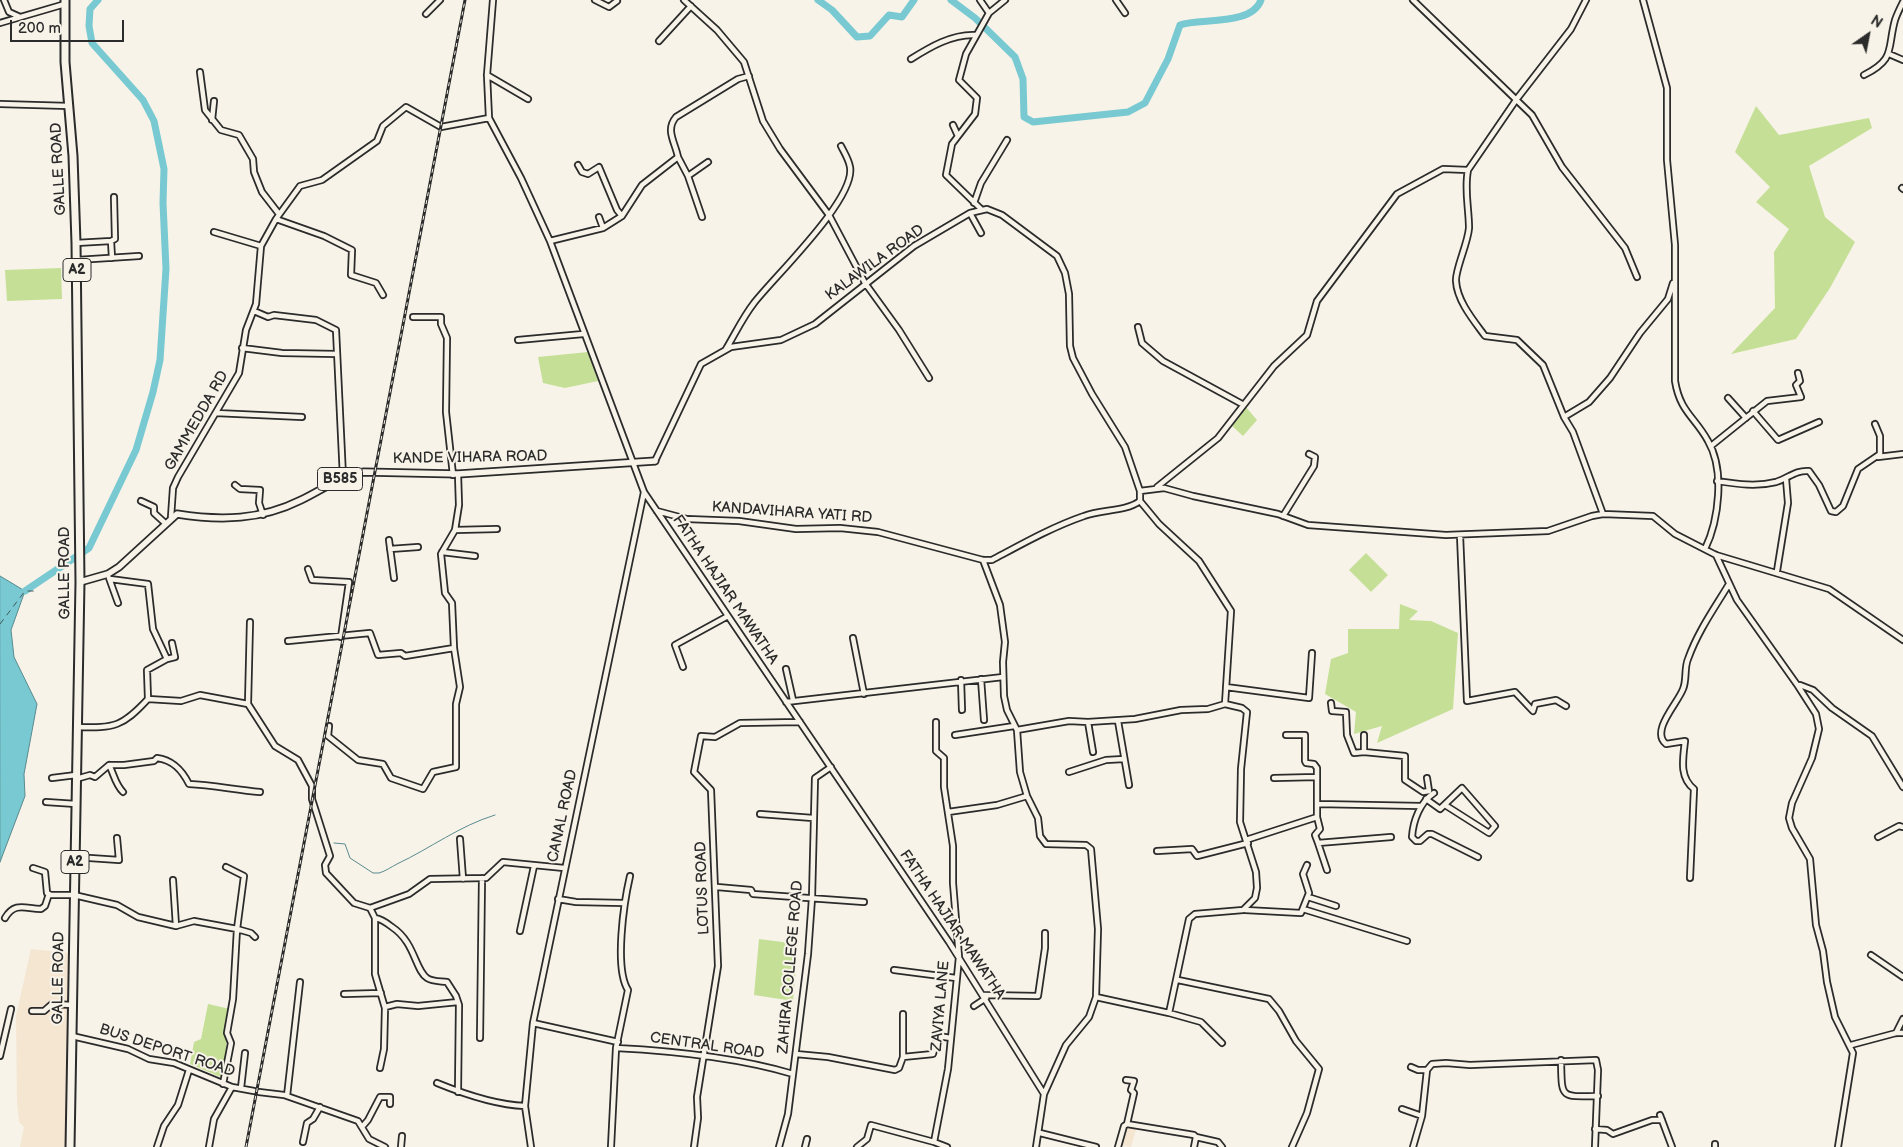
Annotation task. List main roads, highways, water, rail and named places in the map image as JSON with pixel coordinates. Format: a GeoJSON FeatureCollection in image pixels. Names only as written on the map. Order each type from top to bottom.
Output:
{"type":"FeatureCollection","features":[{"type":"Feature","properties":{"kind":"highway","name":"GALLE ROAD"},"geometry":{"type":"LineString","coordinates":[[65,2],[65,62],[77,260],[80,579],[70,1147]]}},
{"type":"Feature","properties":{"kind":"main road","name":"KANDE VIHARA ROAD"},"geometry":{"type":"LineString","coordinates":[[80,579],[109,576],[171,517],[177,514],[200,518],[242,519],[263,515],[300,501],[343,477],[364,472],[455,475],[655,461]]}},
{"type":"Feature","properties":{"kind":"water"},"geometry":{"type":"Polygon","coordinates":[[[0,576],[25,591],[11,630],[14,657],[37,704],[24,774],[25,796],[0,862],[0,576]]]}},
{"type":"Feature","properties":{"kind":"waterway"},"geometry":{"type":"LineString","coordinates":[[25,591],[89,548],[136,450],[160,360],[166,269],[163,203],[164,169],[154,121],[143,100],[92,43],[89,26],[90,9],[98,0]]}},
{"type":"Feature","properties":{"kind":"waterway"},"geometry":{"type":"LineString","coordinates":[[818,0],[832,10],[857,37],[870,36],[889,15],[902,17],[914,0]]}},
{"type":"Feature","properties":{"kind":"waterway"},"geometry":{"type":"LineString","coordinates":[[951,0],[975,18],[1015,57],[1023,79],[1024,117],[1033,122],[1128,112],[1145,103],[1168,59],[1180,25],[1225,20],[1247,14],[1256,8],[1261,0]]}},
{"type":"Feature","properties":{"kind":"waterway"},"geometry":{"type":"LineString","coordinates":[[334,843],[345,844],[350,858],[373,873],[379,873],[457,831],[495,815]]}},
{"type":"Feature","properties":{"kind":"railway"},"geometry":{"type":"LineString","coordinates":[[246,1147],[465,0]]}}]}
